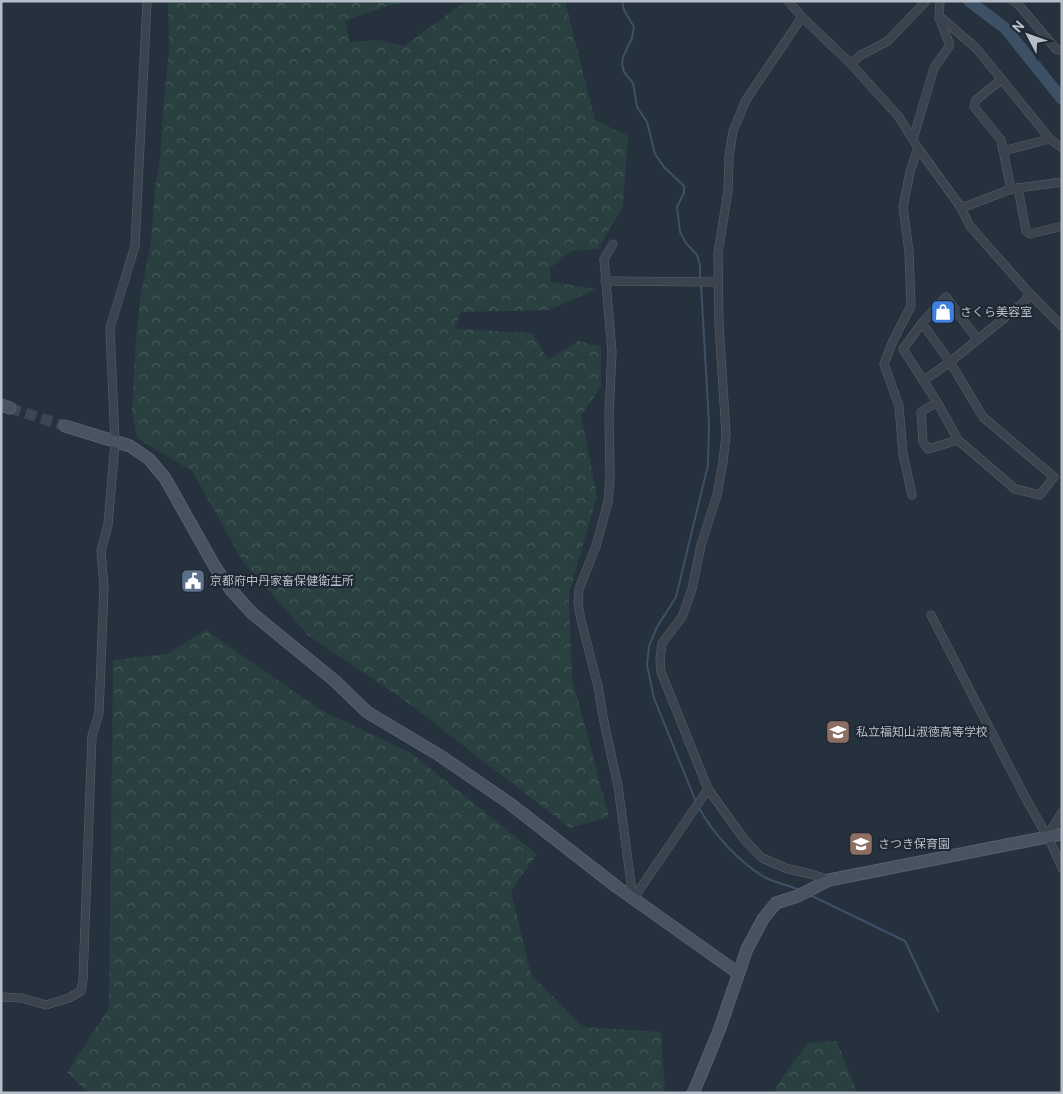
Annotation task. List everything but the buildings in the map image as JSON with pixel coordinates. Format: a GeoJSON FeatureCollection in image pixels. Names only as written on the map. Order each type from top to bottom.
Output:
{"type":"FeatureCollection","features":[{"type":"Feature","properties":{"kind":"street"},"geometry":{"type":"LineString","coordinates":[[1,997],[22,998],[46,1005],[81,992],[83,979],[92,736],[99,713],[104,587],[102,551],[108,524],[115,443],[110,328],[135,246],[147,1]]}},
{"type":"Feature","properties":{"kind":"street"},"geometry":{"type":"LineString","coordinates":[[788,1],[851,64],[899,117],[918,148],[960,206],[970,226],[1030,294],[1062,326]]}},
{"type":"Feature","properties":{"kind":"street"},"geometry":{"type":"LineString","coordinates":[[851,64],[862,55],[888,41],[926,1]]}},
{"type":"Feature","properties":{"kind":"street"},"geometry":{"type":"LineString","coordinates":[[913,139],[934,68],[950,45],[939,16],[940,1]]}},
{"type":"Feature","properties":{"kind":"street"},"geometry":{"type":"LineString","coordinates":[[1013,1],[1018,4],[1056,49],[1062,52]]}},
{"type":"Feature","properties":{"kind":"street"},"geometry":{"type":"LineString","coordinates":[[939,16],[976,48],[1050,139],[1062,148]]}},
{"type":"Feature","properties":{"kind":"street"},"geometry":{"type":"LineString","coordinates":[[802,17],[746,100],[733,131],[728,156],[728,191],[718,253],[718,325],[726,434],[724,462],[717,495],[701,545],[692,589],[682,617],[662,643],[660,659],[661,672],[708,790],[744,839],[762,858],[788,870],[811,874],[829,880]]}},
{"type":"Feature","properties":{"kind":"street"},"geometry":{"type":"LineString","coordinates":[[1002,79],[976,100],[974,107],[1001,140],[1026,231],[1030,234],[1062,226]]}},
{"type":"Feature","properties":{"kind":"street"},"geometry":{"type":"LineString","coordinates":[[1003,151],[1050,139]]}},
{"type":"Feature","properties":{"kind":"street"},"geometry":{"type":"LineString","coordinates":[[912,496],[903,454],[899,406],[884,364],[893,341],[911,306],[909,252],[903,207],[910,172],[918,148]]}},
{"type":"Feature","properties":{"kind":"street"},"geometry":{"type":"LineString","coordinates":[[960,206],[967,206],[1014,188],[1062,182]]}},
{"type":"Feature","properties":{"kind":"street"},"geometry":{"type":"LineString","coordinates":[[613,244],[604,260],[612,352],[608,502],[596,546],[579,589],[578,603],[598,686],[618,786],[633,899]]}},
{"type":"Feature","properties":{"kind":"street"},"geometry":{"type":"LineString","coordinates":[[605,281],[718,282]]}},
{"type":"Feature","properties":{"kind":"street"},"geometry":{"type":"LineString","coordinates":[[923,381],[950,362],[1024,302],[1030,294]]}},
{"type":"Feature","properties":{"kind":"street"},"geometry":{"type":"LineString","coordinates":[[922,323],[950,362],[983,416],[1054,477],[1040,495],[1015,488],[958,440],[903,350],[922,323],[929,314],[946,297],[977,339]]}},
{"type":"Feature","properties":{"kind":"street"},"geometry":{"type":"LineString","coordinates":[[936,402],[921,412],[923,442],[928,449],[958,440]]}},
{"type":"Feature","properties":{"kind":"street"},"geometry":{"type":"LineString","coordinates":[[65,426],[115,443],[130,446],[150,459],[165,478],[215,567],[231,590],[253,614],[335,680],[367,712],[439,755],[509,803],[633,899],[738,973]]}},
{"type":"Feature","properties":{"kind":"street"},"geometry":{"type":"LineString","coordinates":[[931,615],[1051,843],[1062,868]]}},
{"type":"Feature","properties":{"kind":"street"},"geometry":{"type":"LineString","coordinates":[[633,899],[708,790]]}},
{"type":"Feature","properties":{"kind":"street"},"geometry":{"type":"LineString","coordinates":[[1047,837],[1062,812]]}},
{"type":"Feature","properties":{"kind":"street"},"geometry":{"type":"LineString","coordinates":[[692,1093],[710,1053],[746,950],[764,919],[776,903],[798,896],[829,880],[1062,834]]}},
{"type":"Feature","properties":{"kind":"green space"},"geometry":{"type":"Polygon","coordinates":[[[168,1],[412,1],[384,7],[345,21],[350,42],[379,40],[404,46],[466,1],[565,1],[595,120],[628,136],[623,206],[598,249],[571,251],[550,268],[551,282],[597,289],[549,310],[461,312],[454,329],[532,333],[548,360],[578,341],[601,346],[601,387],[581,415],[597,496],[569,594],[572,678],[609,817],[570,828],[404,700],[309,636],[244,563],[192,471],[137,438],[132,411],[136,337],[141,294],[151,241],[155,188],[160,161],[169,49],[168,1]]]}},
{"type":"Feature","properties":{"kind":"green space"},"geometry":{"type":"Polygon","coordinates":[[[206,630],[319,709],[411,753],[537,854],[511,891],[531,974],[583,1027],[661,1032],[665,1093],[88,1093],[67,1072],[109,1008],[113,660],[167,654],[206,630]]]}},
{"type":"Feature","properties":{"kind":"green space"},"geometry":{"type":"Polygon","coordinates":[[[837,1041],[857,1093],[773,1093],[808,1043],[837,1041]]]}},
{"type":"Feature","properties":{"kind":"waterway"},"geometry":{"type":"LineString","coordinates":[[622,1],[624,10],[634,27],[632,38],[623,57],[624,72],[633,83],[637,107],[647,122],[655,154],[664,167],[684,186],[684,193],[677,207],[680,232],[686,243],[697,255],[700,265],[700,280]]}},
{"type":"Feature","properties":{"kind":"waterway"},"geometry":{"type":"LineString","coordinates":[[969,1],[1005,28],[1062,99]]}},
{"type":"Feature","properties":{"kind":"waterway"},"geometry":{"type":"LineString","coordinates":[[696,802],[654,698],[647,665],[649,646],[657,627],[676,597],[708,465],[709,423],[701,285]]}},
{"type":"Feature","properties":{"kind":"waterway"},"geometry":{"type":"LineString","coordinates":[[699,808],[728,848],[747,865],[766,878],[799,890]]}},
{"type":"Feature","properties":{"kind":"waterway"},"geometry":{"type":"LineString","coordinates":[[810,895],[905,941],[938,1011]]}},
{"type":"Feature","properties":{"kind":"tunnel"},"geometry":{"type":"LineString","coordinates":[[10,408],[65,426]]}},
{"type":"Feature","properties":{"kind":"place","name":"さくら美容室"},"geometry":{"type":"Point","coordinates":[943,312]}},
{"type":"Feature","properties":{"kind":"place","name":"京都府中丹家畜保健衛生所"},"geometry":{"type":"Point","coordinates":[193,581]}},
{"type":"Feature","properties":{"kind":"place","name":"私立福知山淑徳高等学校"},"geometry":{"type":"Point","coordinates":[838,732]}},
{"type":"Feature","properties":{"kind":"place","name":"さつき保育園"},"geometry":{"type":"Point","coordinates":[861,844]}}]}
